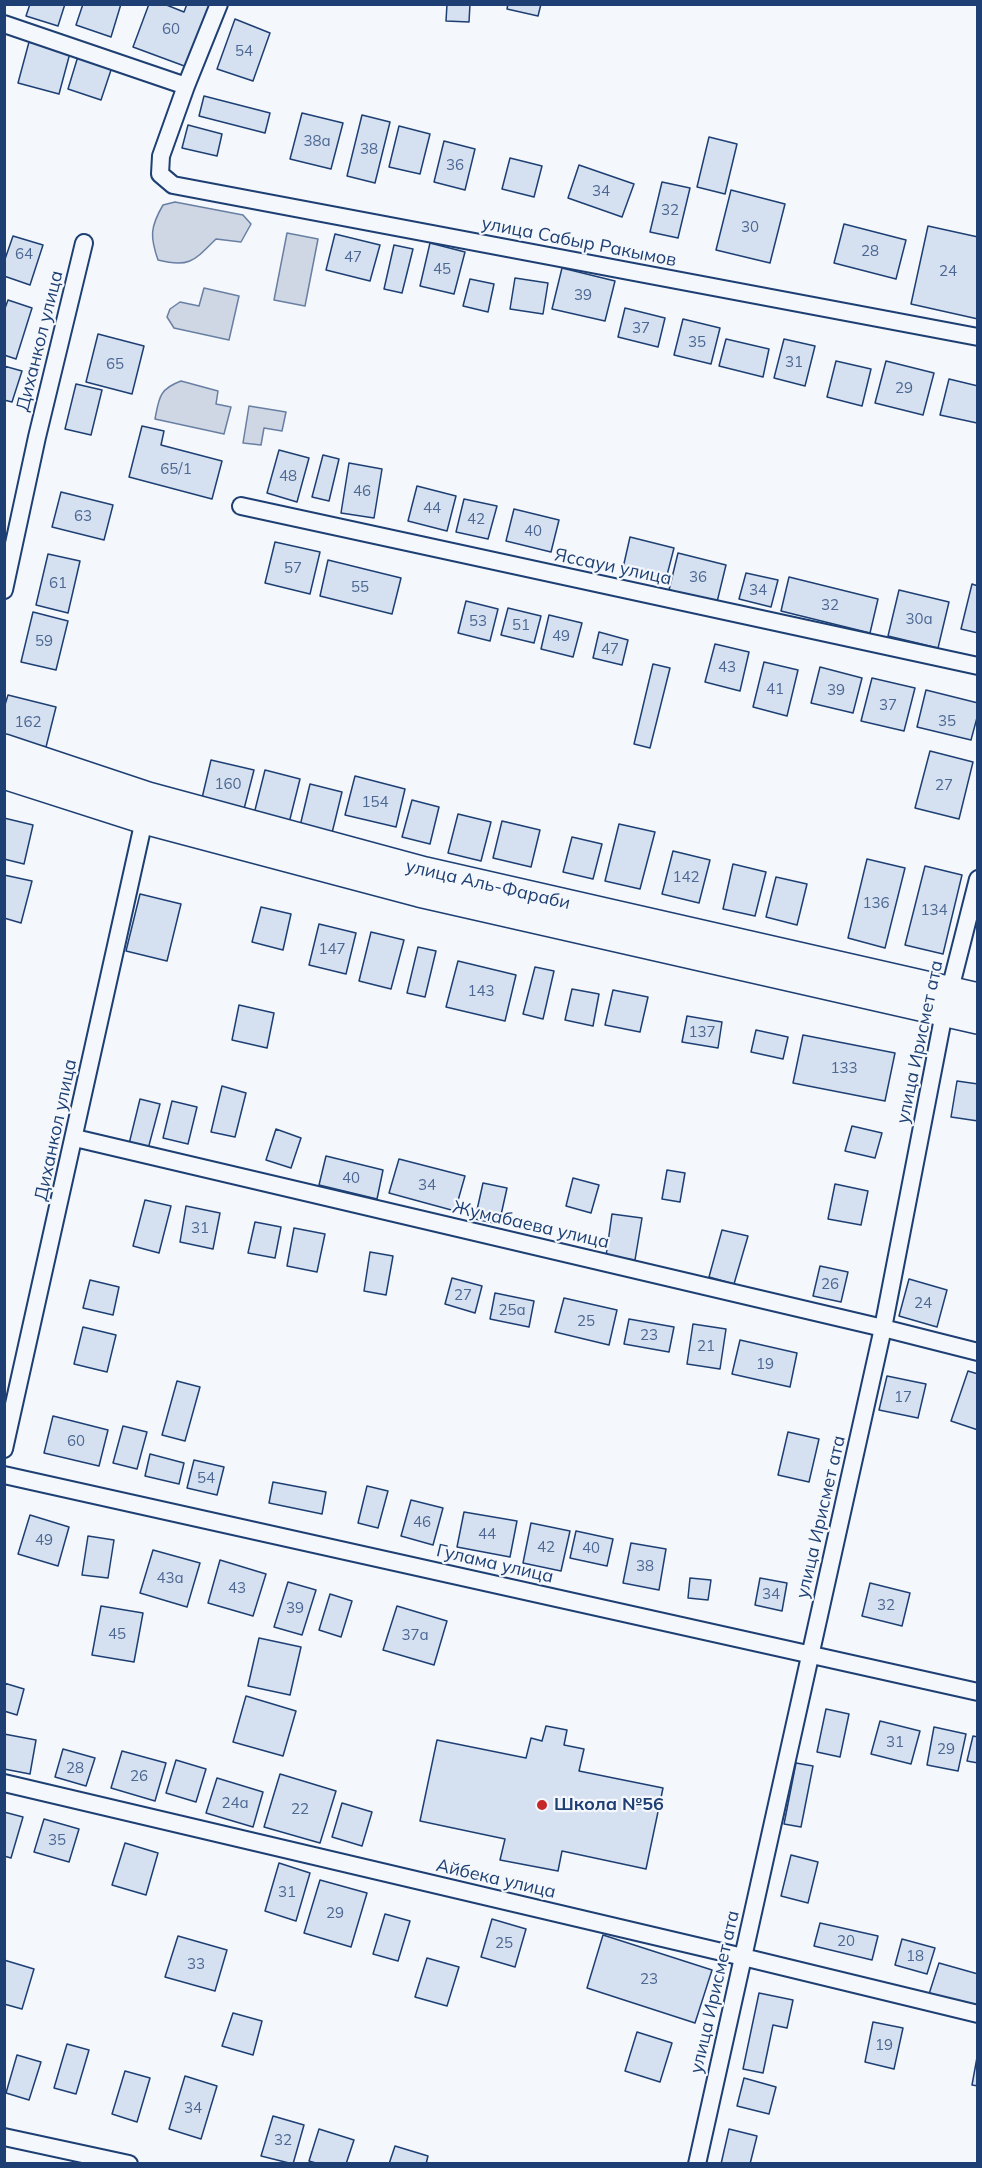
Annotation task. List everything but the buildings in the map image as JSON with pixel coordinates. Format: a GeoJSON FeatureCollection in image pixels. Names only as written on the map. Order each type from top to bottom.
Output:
{"type":"FeatureCollection","features":[{"type":"Feature","properties":{"kind":"main road","name":"улица Аль-Фараби"},"geometry":{"type":"LineString","coordinates":[[4,748],[148,796],[425,871],[947,1002],[978,1020]]}},
{"type":"Feature","properties":{"kind":"main road","name":"улица Аль-Фараби"},"geometry":{"type":"LineString","coordinates":[[4,775],[144,820],[419,893],[947,1002],[978,997]]}},
{"type":"Feature","properties":{"kind":"street"},"geometry":{"type":"LineString","coordinates":[[4,24],[186,86],[219,4]]}},
{"type":"Feature","properties":{"kind":"street","name":"улица Сабыр Ракымов"},"geometry":{"type":"LineString","coordinates":[[186,86],[161,156],[160,174],[173,185],[978,338]]}},
{"type":"Feature","properties":{"kind":"street","name":"Диханкол улица"},"geometry":{"type":"LineString","coordinates":[[4,590],[37,437],[84,243]]}},
{"type":"Feature","properties":{"kind":"street","name":"Яссауи улица"},"geometry":{"type":"LineString","coordinates":[[241,506],[978,666]]}},
{"type":"Feature","properties":{"kind":"street","name":"Диханкол улица"},"geometry":{"type":"LineString","coordinates":[[4,1449],[144,820]]}},
{"type":"Feature","properties":{"kind":"street","name":"улица Ирисмет ата"},"geometry":{"type":"LineString","coordinates":[[697,2163],[884,1328],[947,1002],[978,879]]}},
{"type":"Feature","properties":{"kind":"street","name":"Жумабаева улица"},"geometry":{"type":"LineString","coordinates":[[75,1138],[978,1352]]}},
{"type":"Feature","properties":{"kind":"street","name":"Гулама улица"},"geometry":{"type":"LineString","coordinates":[[4,1475],[978,1692]]}},
{"type":"Feature","properties":{"kind":"street","name":"Айбека улица"},"geometry":{"type":"LineString","coordinates":[[4,1783],[978,2014]]}},
{"type":"Feature","properties":{"kind":"street"},"geometry":{"type":"LineString","coordinates":[[4,2137],[129,2163]]}},
{"type":"Feature","properties":{"kind":"shaded area"},"geometry":{"type":"Polygon","coordinates":[[[175,202],[243,215],[251,224],[241,242],[216,239],[202,253],[184,263],[158,260],[153,238],[154,226],[163,205],[175,202]]]}},
{"type":"Feature","properties":{"kind":"shaded area"},"geometry":{"type":"Polygon","coordinates":[[[287,233],[318,239],[305,306],[274,300],[287,233]]]}},
{"type":"Feature","properties":{"kind":"shaded area"},"geometry":{"type":"Polygon","coordinates":[[[204,288],[239,296],[229,340],[174,328],[167,317],[170,309],[180,302],[199,306],[204,288]]]}},
{"type":"Feature","properties":{"kind":"shaded area"},"geometry":{"type":"Polygon","coordinates":[[[181,381],[218,391],[216,404],[231,407],[224,434],[155,419],[161,395],[168,387],[181,381]]]}},
{"type":"Feature","properties":{"kind":"shaded area"},"geometry":{"type":"Polygon","coordinates":[[[249,406],[286,412],[282,431],[264,428],[261,445],[243,443],[249,406]]]}},
{"type":"Feature","properties":{"kind":"place","name":"Школа №56"},"geometry":{"type":"Point","coordinates":[542,1805]}}]}
